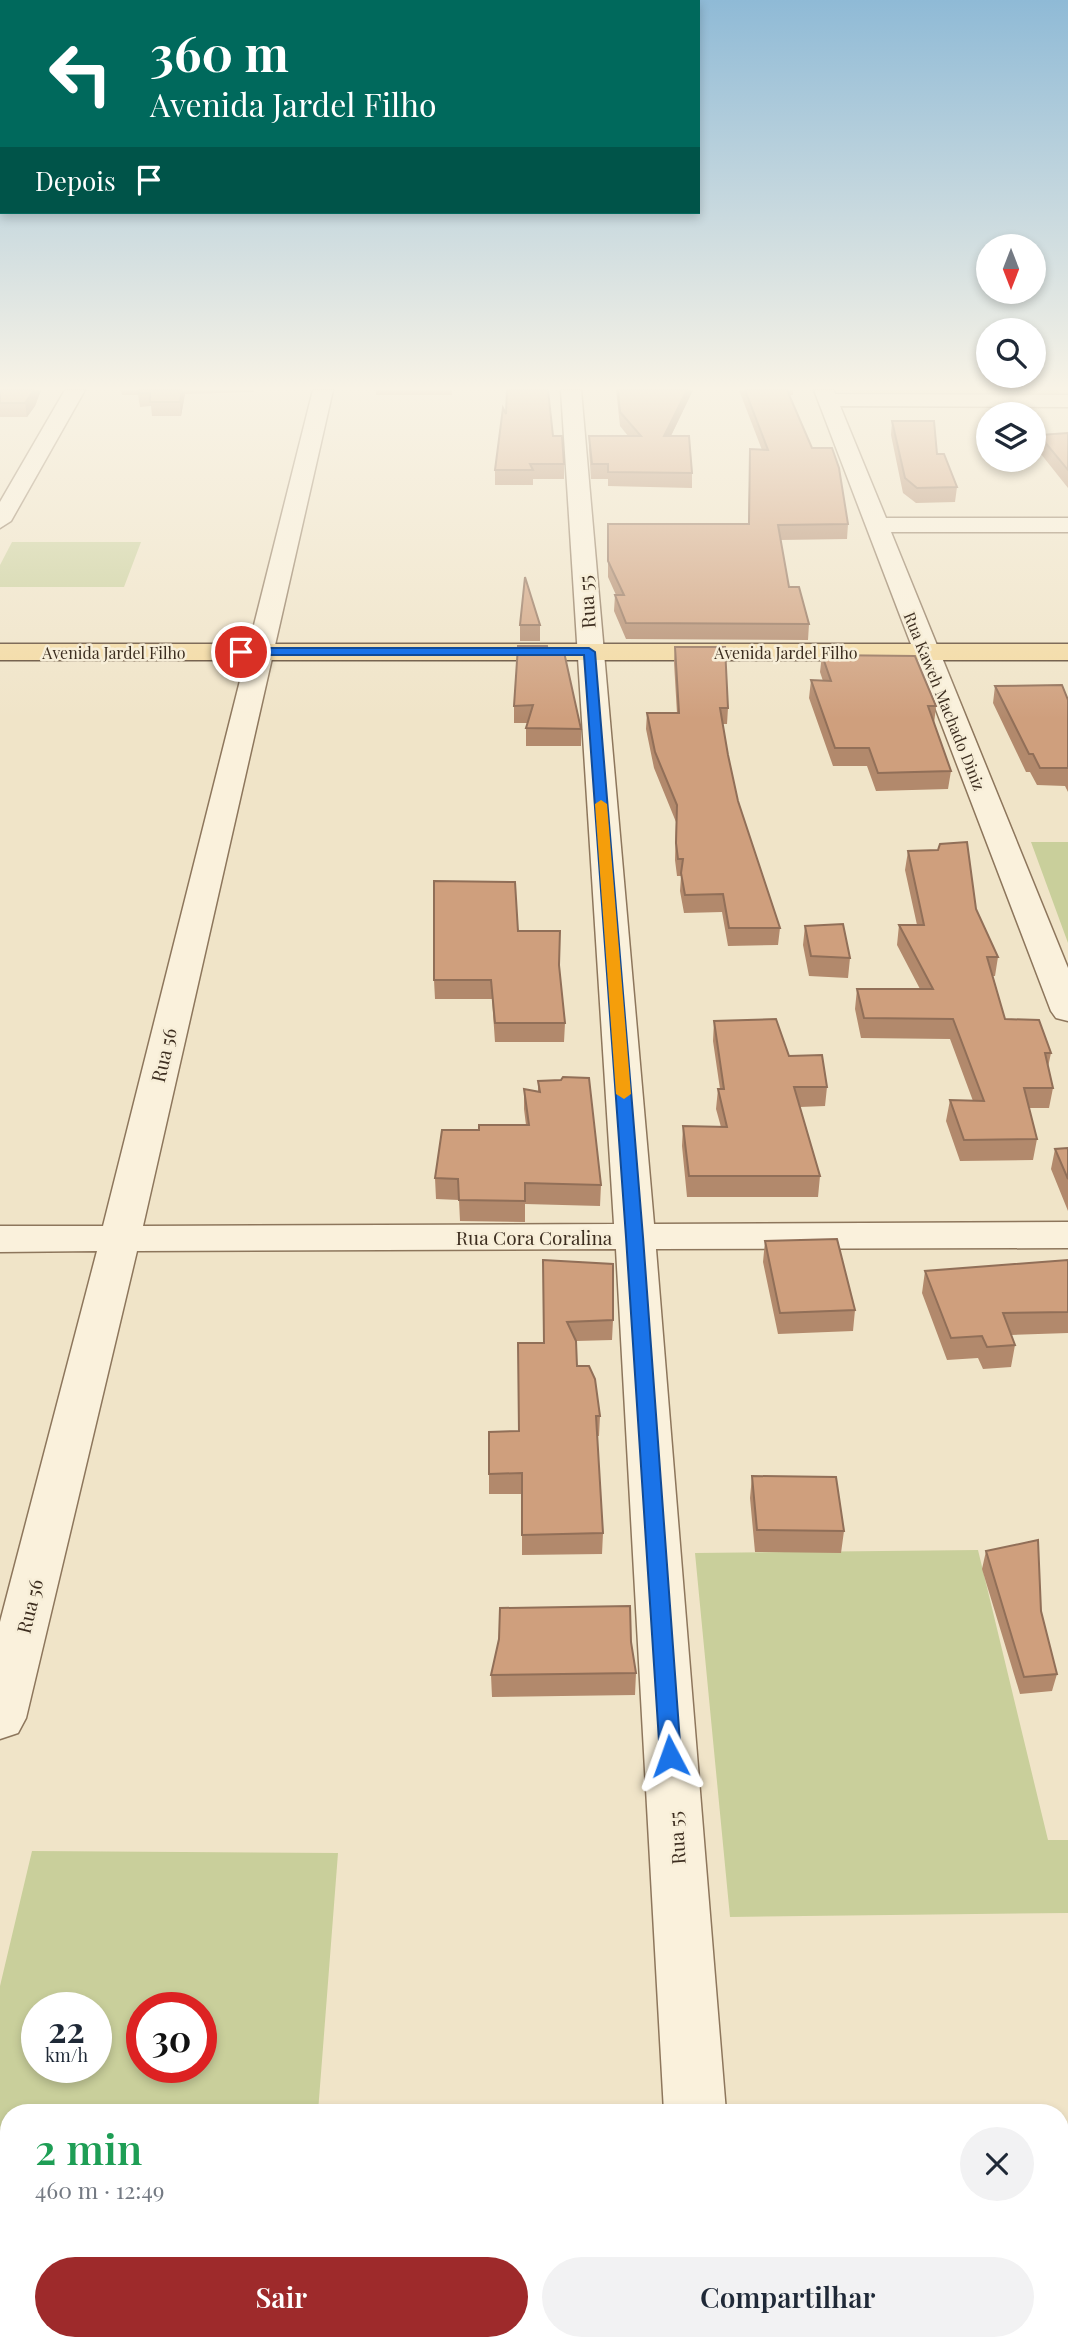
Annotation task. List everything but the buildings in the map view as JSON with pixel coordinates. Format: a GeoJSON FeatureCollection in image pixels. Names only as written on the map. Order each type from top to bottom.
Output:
{"type":"FeatureCollection","features":[{"type":"Feature","properties":{"kind":"main road","name":"Avenida Jardel Filho"},"geometry":{"type":"LineString","coordinates":[[0,652],[1068,652]]}},
{"type":"Feature","properties":{"kind":"street"},"geometry":{"type":"LineString","coordinates":[[0,521],[12,500]]}},
{"type":"Feature","properties":{"kind":"street","name":"Rua 56"},"geometry":{"type":"LineString","coordinates":[[0,1718],[120,1238],[296,500]]}},
{"type":"Feature","properties":{"kind":"street","name":"Rua 55"},"geometry":{"type":"LineString","coordinates":[[579,500],[635,1237],[694,2104]]}},
{"type":"Feature","properties":{"kind":"street","name":"Rua Kaweh Machado Diniz"},"geometry":{"type":"LineString","coordinates":[[866,500],[1068,1011]]}},
{"type":"Feature","properties":{"kind":"street"},"geometry":{"type":"LineString","coordinates":[[876,525],[1068,525]]}},
{"type":"Feature","properties":{"kind":"street","name":"Rua Cora Coralina"},"geometry":{"type":"LineString","coordinates":[[0,1239],[1068,1235]]}},
{"type":"Feature","properties":{"kind":"green space"},"geometry":{"type":"Polygon","coordinates":[[[12,542],[141,542],[124,587],[0,587],[0,565],[12,542]]]}},
{"type":"Feature","properties":{"kind":"green space"},"geometry":{"type":"Polygon","coordinates":[[[1031,842],[1068,842],[1068,943],[1031,842]]]}},
{"type":"Feature","properties":{"kind":"green space"},"geometry":{"type":"Polygon","coordinates":[[[978,1550],[1048,1840],[1068,1840],[1068,1913],[730,1917],[695,1553],[978,1550]]]}},
{"type":"Feature","properties":{"kind":"green space"},"geometry":{"type":"Polygon","coordinates":[[[32,1851],[338,1853],[319,2104],[0,2104],[0,1986],[32,1851]]]}},
{"type":"Feature","properties":{"kind":"slow traffic"},"geometry":{"type":"LineString","coordinates":[[601,804],[624,1094]]}},
{"type":"Feature","properties":{"kind":"route"},"geometry":{"type":"LineString","coordinates":[[241,652],[589,652],[635,1237],[670,1756]]}}]}
